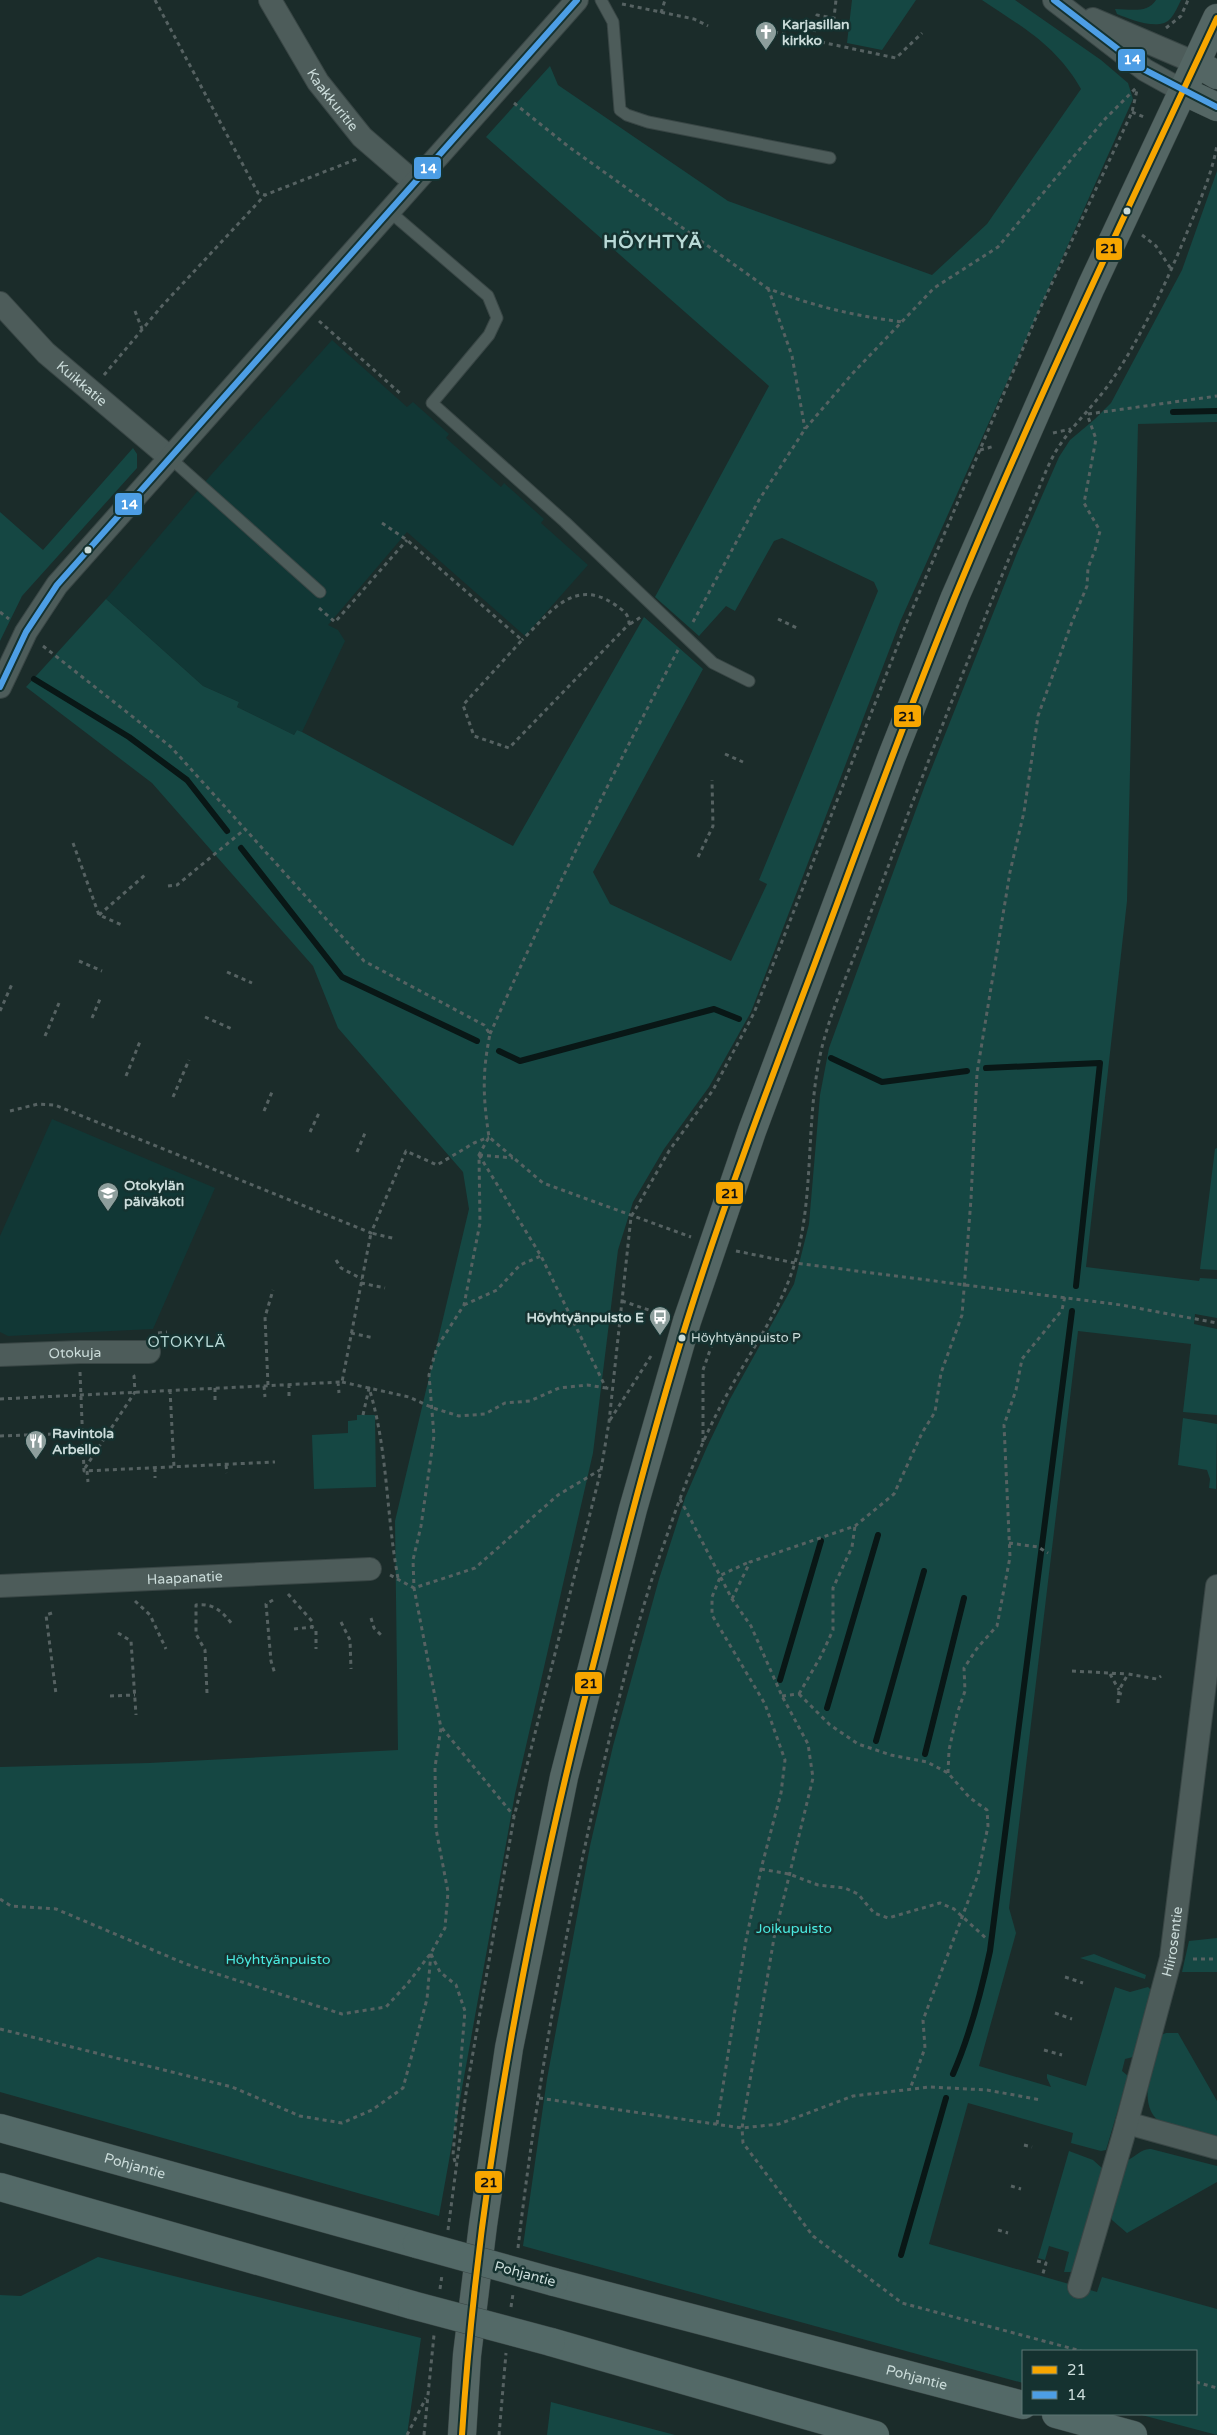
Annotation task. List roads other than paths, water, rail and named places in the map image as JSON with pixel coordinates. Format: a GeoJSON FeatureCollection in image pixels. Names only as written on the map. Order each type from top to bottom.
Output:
{"type":"FeatureCollection","features":[{"type":"Feature","properties":{"kind":"highway","name":"Pohjantie"},"geometry":{"type":"LineString","coordinates":[[0,2128],[554,2282],[1022,2405]]}},
{"type":"Feature","properties":{"kind":"highway"},"geometry":{"type":"LineString","coordinates":[[0,2187],[875,2435]]}},
{"type":"Feature","properties":{"kind":"highway"},"geometry":{"type":"LineString","coordinates":[[1060,2415],[1133,2435]]}},
{"type":"Feature","properties":{"kind":"main road"},"geometry":{"type":"LineString","coordinates":[[462,2435],[467,2355],[481,2243],[513,2028],[564,1776],[633,1509],[687,1321],[752,1130],[892,756],[955,597],[1091,287],[1183,91],[1206,69],[1217,18]]}},
{"type":"Feature","properties":{"kind":"main road"},"geometry":{"type":"LineString","coordinates":[[1183,91],[1217,107]]}},
{"type":"Feature","properties":{"kind":"street","name":"Kaakkuritie"},"geometry":{"type":"LineString","coordinates":[[270,0],[318,82],[362,137],[414,182]]}},
{"type":"Feature","properties":{"kind":"street"},"geometry":{"type":"LineString","coordinates":[[0,687],[26,632],[57,585],[577,0]]}},
{"type":"Feature","properties":{"kind":"street"},"geometry":{"type":"LineString","coordinates":[[1060,4],[1206,69]]}},
{"type":"Feature","properties":{"kind":"street"},"geometry":{"type":"LineString","coordinates":[[1060,4],[1145,70],[1183,91]]}},
{"type":"Feature","properties":{"kind":"street","name":"Kuikkatie"},"geometry":{"type":"LineString","coordinates":[[0,302],[37,344],[90,392],[169,457]]}},
{"type":"Feature","properties":{"kind":"street","name":"Otokuja"},"geometry":{"type":"LineString","coordinates":[[0,1355],[149,1352]]}},
{"type":"Feature","properties":{"kind":"street","name":"Haapanatie"},"geometry":{"type":"LineString","coordinates":[[0,1586],[370,1569]]}},
{"type":"Feature","properties":{"kind":"street","name":"Hiirosentie"},"geometry":{"type":"LineString","coordinates":[[1078,2287],[1126,2123],[1171,1958],[1217,1586]]}},
{"type":"Feature","properties":{"kind":"street"},"geometry":{"type":"LineString","coordinates":[[1126,2123],[1217,2148]]}},
{"type":"Feature","properties":{"kind":"lane"},"geometry":{"type":"LineString","coordinates":[[601,0],[613,22],[620,110],[627,115],[648,122],[830,158]]}},
{"type":"Feature","properties":{"kind":"lane"},"geometry":{"type":"LineString","coordinates":[[389,211],[488,296],[497,318],[489,335],[432,403],[565,522],[684,638],[713,663],[749,681]]}},
{"type":"Feature","properties":{"kind":"lane"},"geometry":{"type":"LineString","coordinates":[[169,457],[320,592]]}},
{"type":"Feature","properties":{"kind":"waterway"},"geometry":{"type":"LineString","coordinates":[[1173,412],[1217,411]]}},
{"type":"Feature","properties":{"kind":"waterway"},"geometry":{"type":"LineString","coordinates":[[34,679],[129,737],[187,780],[227,831]]}},
{"type":"Feature","properties":{"kind":"waterway"},"geometry":{"type":"LineString","coordinates":[[241,848],[342,977],[477,1041]]}},
{"type":"Feature","properties":{"kind":"waterway"},"geometry":{"type":"LineString","coordinates":[[499,1051],[520,1061],[714,1009],[739,1019]]}},
{"type":"Feature","properties":{"kind":"waterway"},"geometry":{"type":"LineString","coordinates":[[831,1058],[882,1082],[967,1071]]}},
{"type":"Feature","properties":{"kind":"waterway"},"geometry":{"type":"LineString","coordinates":[[986,1068],[1100,1063],[1076,1286]]}},
{"type":"Feature","properties":{"kind":"waterway"},"geometry":{"type":"LineString","coordinates":[[953,2074],[965,2044],[990,1951],[1072,1311]]}},
{"type":"Feature","properties":{"kind":"waterway"},"geometry":{"type":"LineString","coordinates":[[827,1708],[878,1535]]}},
{"type":"Feature","properties":{"kind":"waterway"},"geometry":{"type":"LineString","coordinates":[[780,1680],[821,1541]]}},
{"type":"Feature","properties":{"kind":"waterway"},"geometry":{"type":"LineString","coordinates":[[876,1741],[924,1571]]}},
{"type":"Feature","properties":{"kind":"waterway"},"geometry":{"type":"LineString","coordinates":[[925,1754],[964,1598]]}},
{"type":"Feature","properties":{"kind":"waterway"},"geometry":{"type":"LineString","coordinates":[[901,2255],[946,2098]]}},
{"type":"Feature","properties":{"kind":"place","name":"Karjasillan kirkko"},"geometry":{"type":"Point","coordinates":[766,51]}},
{"type":"Feature","properties":{"kind":"place","name":"Otokylän päiväkoti"},"geometry":{"type":"Point","coordinates":[108,1212]}},
{"type":"Feature","properties":{"kind":"place","name":"Höyhtyänpuisto E"},"geometry":{"type":"Point","coordinates":[660,1336]}},
{"type":"Feature","properties":{"kind":"place","name":"Höyhtyänpuisto P"},"geometry":{"type":"Point","coordinates":[682,1338]}},
{"type":"Feature","properties":{"kind":"place","name":"Ravintola Arbello"},"geometry":{"type":"Point","coordinates":[36,1460]}},
{"type":"Feature","properties":{"kind":"district","name":"HÖYHTYÄ"},"geometry":{"type":"Point","coordinates":[653,242]}},
{"type":"Feature","properties":{"kind":"district","name":"OTOKYLÄ"},"geometry":{"type":"Point","coordinates":[187,1342]}},
{"type":"Feature","properties":{"kind":"park label","name":"Joikupuisto"},"geometry":{"type":"Point","coordinates":[794,1928]}},
{"type":"Feature","properties":{"kind":"park label","name":"Höyhtyänpuisto"},"geometry":{"type":"Point","coordinates":[278,1959]}}]}
